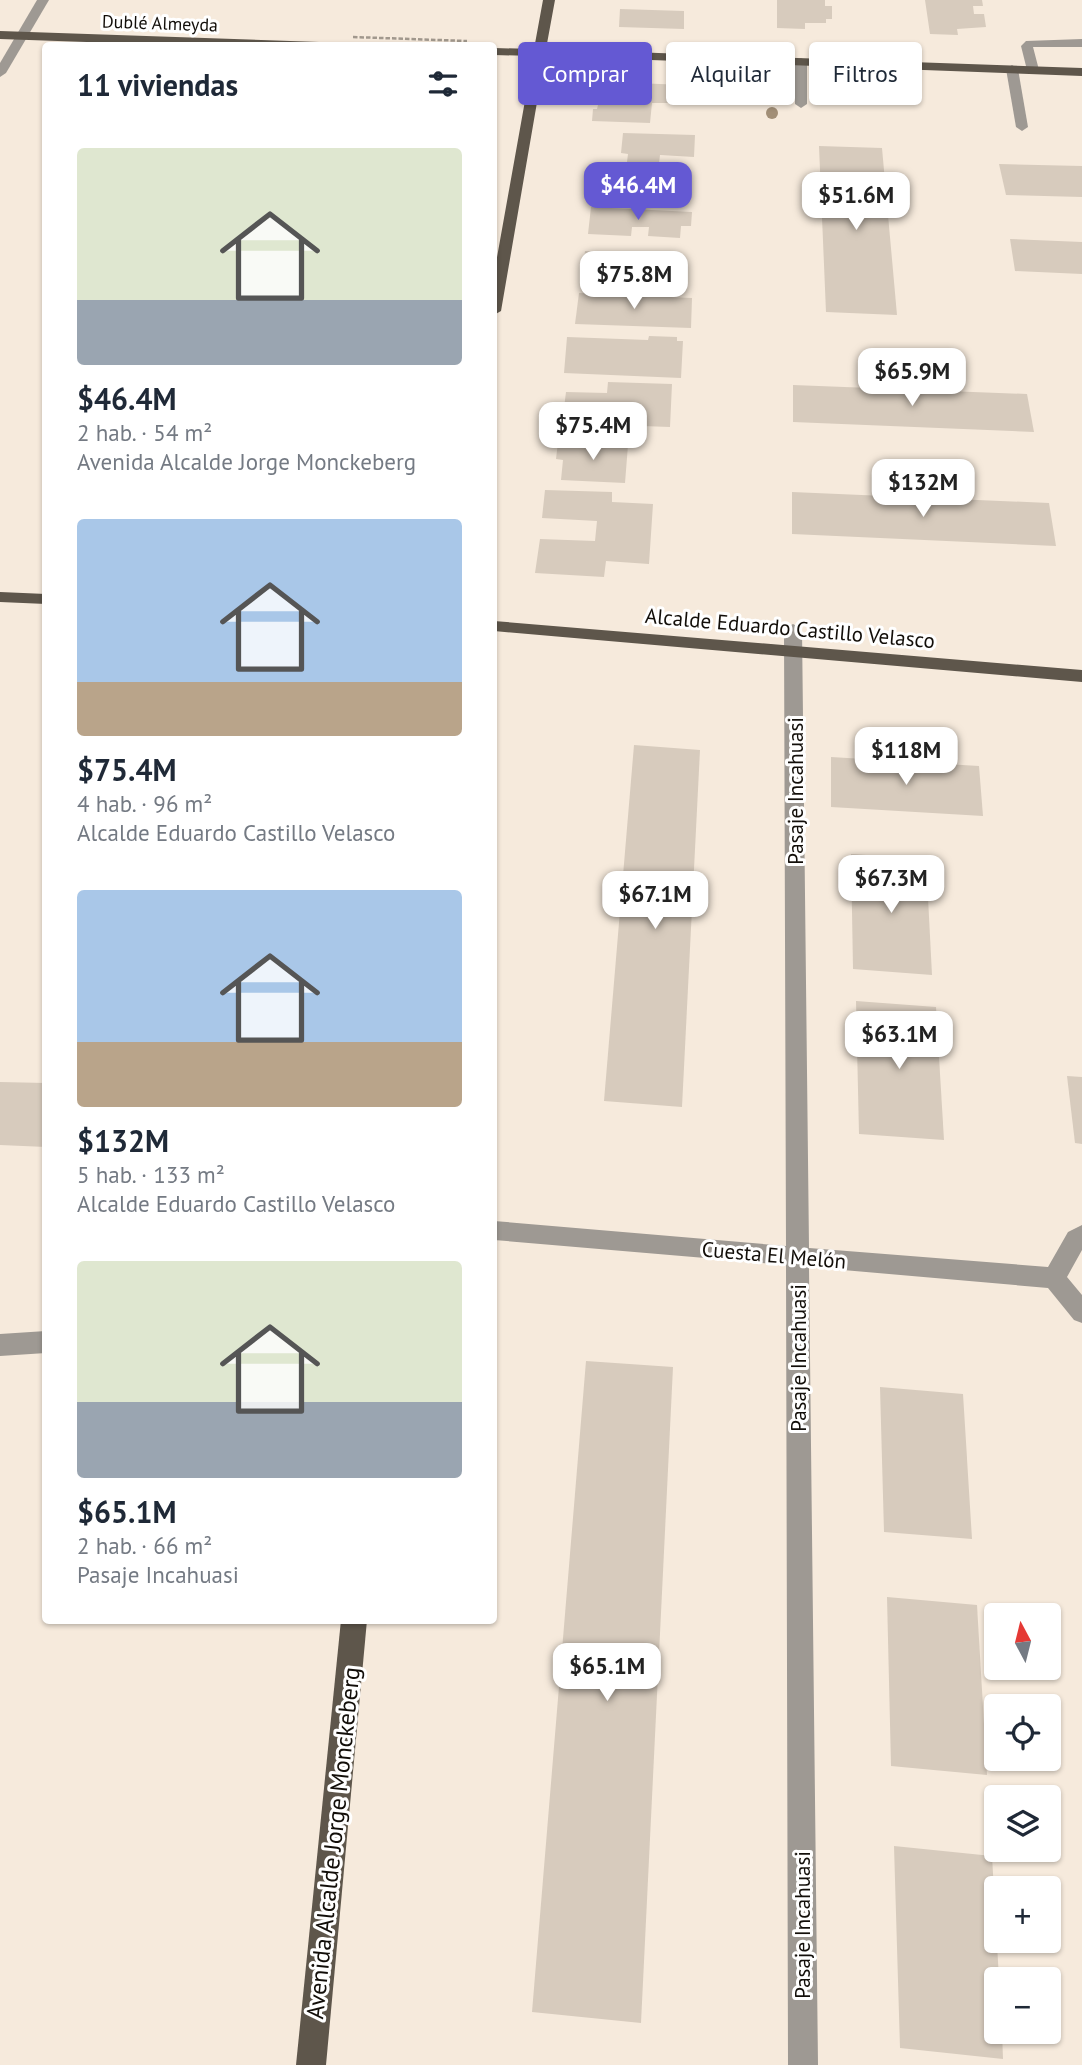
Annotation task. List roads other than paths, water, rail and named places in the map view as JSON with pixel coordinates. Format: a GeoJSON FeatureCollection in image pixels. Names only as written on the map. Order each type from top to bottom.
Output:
{"type":"FeatureCollection","features":[{"type":"Feature","properties":{"kind":"main road"},"geometry":{"type":"LineString","coordinates":[[541,42],[549,0]]}},
{"type":"Feature","properties":{"kind":"main road","name":"Dublé Almeyda"},"geometry":{"type":"LineString","coordinates":[[0,35],[200,42]]}},
{"type":"Feature","properties":{"kind":"main road"},"geometry":{"type":"LineString","coordinates":[[497,51],[518,52]]}},
{"type":"Feature","properties":{"kind":"main road"},"geometry":{"type":"LineString","coordinates":[[652,57],[1082,72]]}},
{"type":"Feature","properties":{"kind":"main road"},"geometry":{"type":"LineString","coordinates":[[497,294],[530,105]]}},
{"type":"Feature","properties":{"kind":"main road"},"geometry":{"type":"LineString","coordinates":[[0,597],[42,599]]}},
{"type":"Feature","properties":{"kind":"main road","name":"Alcalde Eduardo Castillo Velasco"},"geometry":{"type":"LineString","coordinates":[[497,626],[793,640],[1082,676]]}},
{"type":"Feature","properties":{"kind":"main road","name":"Avenida Alcalde Jorge Monckeberg"},"geometry":{"type":"LineString","coordinates":[[311,2065],[355,1624]]}},
{"type":"Feature","properties":{"kind":"street"},"geometry":{"type":"LineString","coordinates":[[0,73],[43,0]]}},
{"type":"Feature","properties":{"kind":"street"},"geometry":{"type":"LineString","coordinates":[[1032,70],[1027,46],[1030,43],[1082,43]]}},
{"type":"Feature","properties":{"kind":"street"},"geometry":{"type":"LineString","coordinates":[[801,62],[801,104]]}},
{"type":"Feature","properties":{"kind":"street"},"geometry":{"type":"LineString","coordinates":[[1012,69],[1022,127]]}},
{"type":"Feature","properties":{"kind":"street","name":"Pasaje Incahuasi"},"geometry":{"type":"LineString","coordinates":[[793,640],[803,2065]]}},
{"type":"Feature","properties":{"kind":"street","name":"Cuesta El Melón"},"geometry":{"type":"LineString","coordinates":[[497,1231],[1054,1278]]}},
{"type":"Feature","properties":{"kind":"street"},"geometry":{"type":"LineString","coordinates":[[1082,1235],[1076,1239],[1054,1278],[1082,1313]]}},
{"type":"Feature","properties":{"kind":"street"},"geometry":{"type":"LineString","coordinates":[[0,1345],[42,1342]]}}]}
